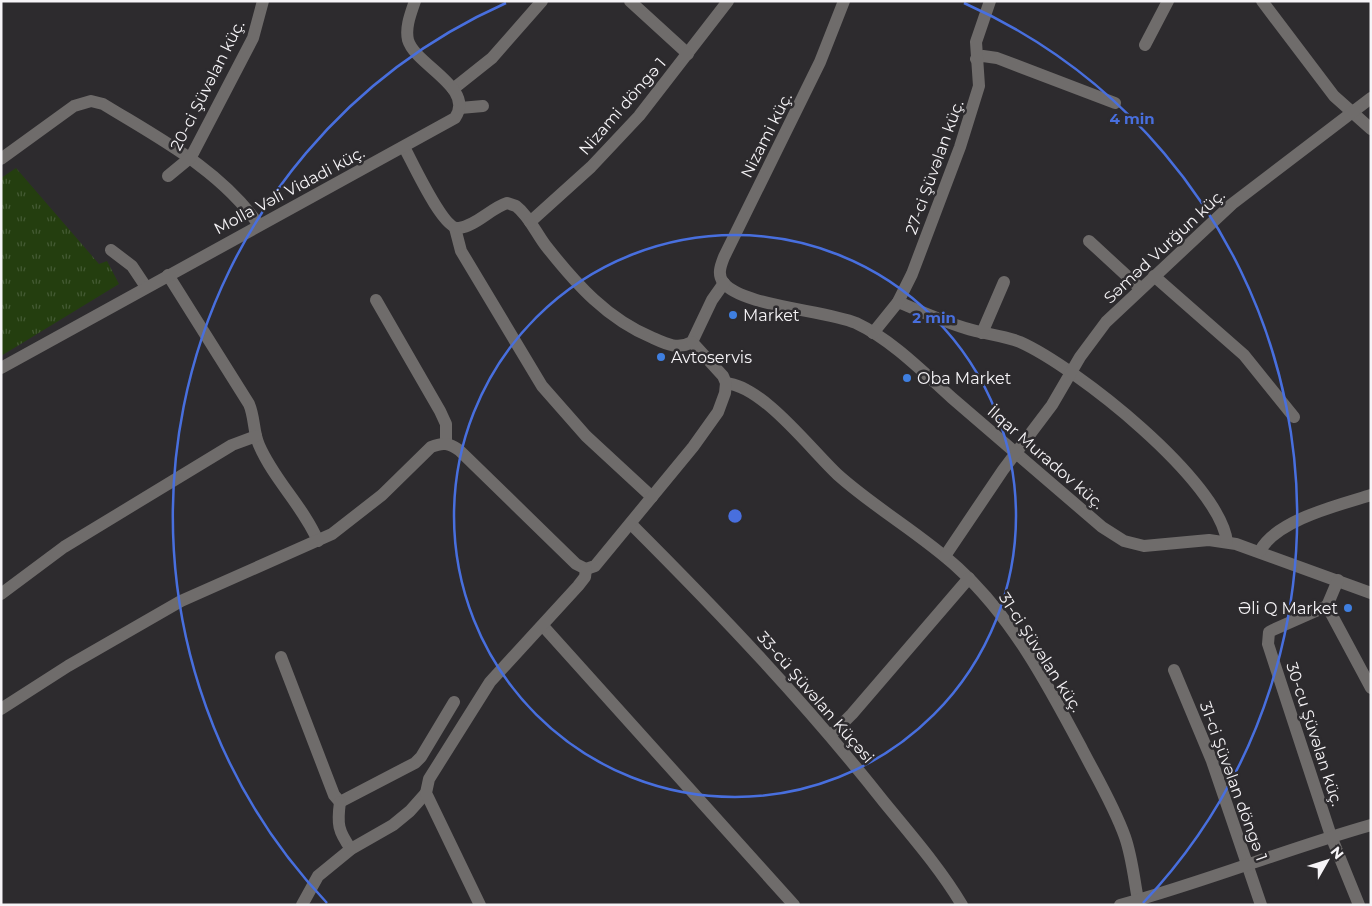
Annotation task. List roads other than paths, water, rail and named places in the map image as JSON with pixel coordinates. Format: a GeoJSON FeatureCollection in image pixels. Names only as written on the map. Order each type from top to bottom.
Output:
{"type":"FeatureCollection","features":[{"type":"Feature","properties":{"kind":"street","name":"20-ci Şüvəlan küç."},"geometry":{"type":"LineString","coordinates":[[168,176],[192,157],[253,38],[263,1]]}},
{"type":"Feature","properties":{"kind":"street"},"geometry":{"type":"LineString","coordinates":[[415,1],[408,28],[411,46],[453,89],[458,96],[460,108],[483,106]]}},
{"type":"Feature","properties":{"kind":"street"},"geometry":{"type":"LineString","coordinates":[[453,89],[492,58],[542,1]]}},
{"type":"Feature","properties":{"kind":"street"},"geometry":{"type":"LineString","coordinates":[[630,1],[688,54]]}},
{"type":"Feature","properties":{"kind":"street","name":"Nizami döngə 1"},"geometry":{"type":"LineString","coordinates":[[530,222],[591,167],[644,110],[728,1]]}},
{"type":"Feature","properties":{"kind":"street","name":"Nizami küç."},"geometry":{"type":"LineString","coordinates":[[724,283],[720,271],[724,257],[820,62],[844,1]]}},
{"type":"Feature","properties":{"kind":"street","name":"27-ci Şüvəlan küç."},"geometry":{"type":"LineString","coordinates":[[874,333],[898,302],[914,268],[960,147],[979,86],[976,42],[990,1]]}},
{"type":"Feature","properties":{"kind":"street"},"geometry":{"type":"LineString","coordinates":[[1144,45],[1168,1]]}},
{"type":"Feature","properties":{"kind":"street"},"geometry":{"type":"LineString","coordinates":[[1262,1],[1334,96],[1371,130]]}},
{"type":"Feature","properties":{"kind":"street"},"geometry":{"type":"LineString","coordinates":[[976,59],[991,56],[1115,103]]}},
{"type":"Feature","properties":{"kind":"street","name":"Səməd Vurğun küç."},"geometry":{"type":"LineString","coordinates":[[945,556],[1015,452],[1052,405],[1070,373],[1096,334],[1140,288],[1232,204],[1350,112],[1371,98]]}},
{"type":"Feature","properties":{"kind":"street"},"geometry":{"type":"LineString","coordinates":[[1,159],[74,106],[91,101],[102,104],[192,157],[234,192],[259,225]]}},
{"type":"Feature","properties":{"kind":"street","name":"Molla Vəli Vidadi küç."},"geometry":{"type":"LineString","coordinates":[[1,368],[450,122],[460,108]]}},
{"type":"Feature","properties":{"kind":"street"},"geometry":{"type":"LineString","coordinates":[[404,147],[440,213],[447,223],[455,228],[461,251],[542,386],[586,436],[652,497]]}},
{"type":"Feature","properties":{"kind":"street"},"geometry":{"type":"LineString","coordinates":[[455,228],[464,226],[507,203],[516,206],[580,287],[610,314],[636,331],[664,343],[680,347],[692,342],[712,300],[724,283]]}},
{"type":"Feature","properties":{"kind":"street"},"geometry":{"type":"LineString","coordinates":[[1088,242],[1140,288]]}},
{"type":"Feature","properties":{"kind":"street"},"geometry":{"type":"LineString","coordinates":[[111,250],[132,266],[146,287]]}},
{"type":"Feature","properties":{"kind":"street"},"geometry":{"type":"LineString","coordinates":[[168,275],[249,404],[254,415],[256,436],[265,456],[308,519],[318,541]]}},
{"type":"Feature","properties":{"kind":"street"},"geometry":{"type":"LineString","coordinates":[[1154,276],[1244,355],[1294,417]]}},
{"type":"Feature","properties":{"kind":"street"},"geometry":{"type":"LineString","coordinates":[[982,333],[1004,282]]}},
{"type":"Feature","properties":{"kind":"street","name":"İlqar Muradov küç."},"geometry":{"type":"LineString","coordinates":[[724,283],[732,290],[750,298],[840,317],[874,333],[909,360],[1102,527],[1124,541],[1144,546],[1195,541],[1227,542],[1260,551],[1371,593]]}},
{"type":"Feature","properties":{"kind":"street"},"geometry":{"type":"LineString","coordinates":[[376,300],[440,411],[446,424],[446,443]]}},
{"type":"Feature","properties":{"kind":"street"},"geometry":{"type":"LineString","coordinates":[[898,302],[939,320],[1019,342],[1070,373],[1117,408],[1179,467],[1213,506],[1224,526],[1227,542]]}},
{"type":"Feature","properties":{"kind":"street"},"geometry":{"type":"LineString","coordinates":[[586,569],[600,561],[693,448],[718,412],[723,401],[726,383],[720,372],[692,342]]}},
{"type":"Feature","properties":{"kind":"street","name":"31-ci Şüvəlan küç."},"geometry":{"type":"LineString","coordinates":[[726,383],[744,388],[782,417],[846,481],[945,556],[993,604],[1011,629],[1070,727],[1111,803],[1126,839],[1138,900]]}},
{"type":"Feature","properties":{"kind":"street"},"geometry":{"type":"LineString","coordinates":[[1,594],[72,542],[232,445],[256,436]]}},
{"type":"Feature","properties":{"kind":"street"},"geometry":{"type":"LineString","coordinates":[[2,708],[68,666],[181,601],[318,541],[356,517],[432,447],[446,443]]}},
{"type":"Feature","properties":{"kind":"street"},"geometry":{"type":"LineString","coordinates":[[446,443],[466,457],[572,560],[586,569]]}},
{"type":"Feature","properties":{"kind":"street"},"geometry":{"type":"LineString","coordinates":[[1260,551],[1268,538],[1287,527],[1333,507],[1371,495]]}},
{"type":"Feature","properties":{"kind":"street","name":"33-cü Şüvəlan Küçəsi"},"geometry":{"type":"LineString","coordinates":[[631,524],[753,650],[831,736],[941,873],[962,905]]}},
{"type":"Feature","properties":{"kind":"street"},"geometry":{"type":"LineString","coordinates":[[302,905],[318,876],[351,850],[393,825],[410,811],[426,793],[429,779],[437,765],[490,682],[578,586],[585,576],[586,569]]}},
{"type":"Feature","properties":{"kind":"street"},"geometry":{"type":"LineString","coordinates":[[831,736],[969,578]]}},
{"type":"Feature","properties":{"kind":"street"},"geometry":{"type":"LineString","coordinates":[[1338,580],[1327,606],[1371,688]]}},
{"type":"Feature","properties":{"kind":"street","name":"30-cu Şüvəlan küç."},"geometry":{"type":"LineString","coordinates":[[1327,606],[1275,628],[1269,632],[1267,638],[1332,836],[1359,905]]}},
{"type":"Feature","properties":{"kind":"street"},"geometry":{"type":"LineString","coordinates":[[542,626],[794,905]]}},
{"type":"Feature","properties":{"kind":"street"},"geometry":{"type":"LineString","coordinates":[[281,657],[334,795],[340,802],[338,823],[342,836],[351,850]]}},
{"type":"Feature","properties":{"kind":"street","name":"31-ci Şüvəlan döngə 1"},"geometry":{"type":"LineString","coordinates":[[1174,670],[1212,761],[1261,905]]}},
{"type":"Feature","properties":{"kind":"street"},"geometry":{"type":"LineString","coordinates":[[340,802],[415,763],[421,757],[454,702]]}},
{"type":"Feature","properties":{"kind":"street"},"geometry":{"type":"LineString","coordinates":[[426,793],[480,905]]}},
{"type":"Feature","properties":{"kind":"street"},"geometry":{"type":"LineString","coordinates":[[1120,905],[1247,867],[1332,836],[1371,825]]}},
{"type":"Feature","properties":{"kind":"place","name":"Market"},"geometry":{"type":"Point","coordinates":[733,315]}},
{"type":"Feature","properties":{"kind":"place","name":"Avtoservis"},"geometry":{"type":"Point","coordinates":[661,357]}},
{"type":"Feature","properties":{"kind":"place","name":"Oba Market"},"geometry":{"type":"Point","coordinates":[907,378]}},
{"type":"Feature","properties":{"kind":"place","name":"Əli Q Market"},"geometry":{"type":"Point","coordinates":[1348,608]}}]}
